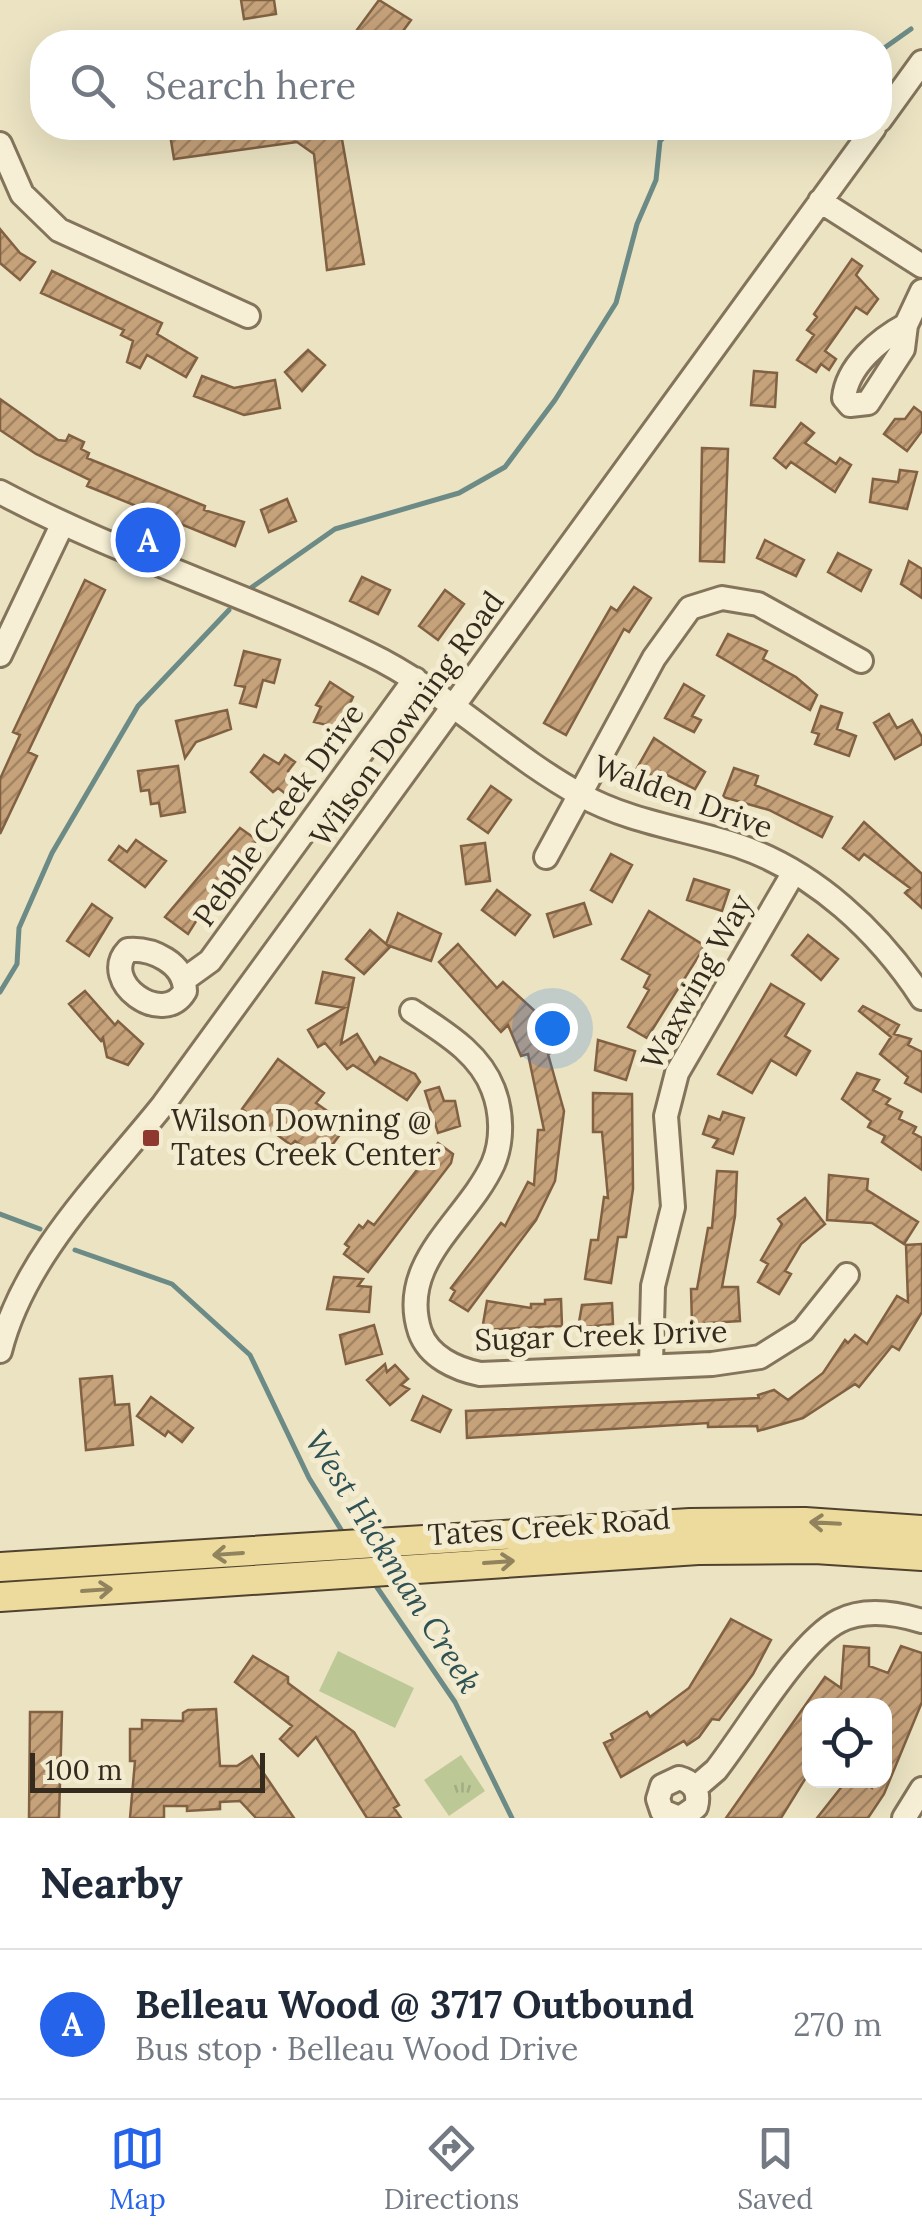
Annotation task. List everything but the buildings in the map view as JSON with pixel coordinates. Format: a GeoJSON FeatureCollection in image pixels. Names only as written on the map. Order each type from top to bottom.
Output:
{"type":"FeatureCollection","features":[{"type":"Feature","properties":{"kind":"main road","name":"Tates Creek Road"},"geometry":{"type":"LineString","coordinates":[[0,1567],[742,1521],[922,1530]]}},
{"type":"Feature","properties":{"kind":"main road","name":"Tates Creek Road"},"geometry":{"type":"LineString","coordinates":[[0,1597],[402,1568],[758,1548],[922,1556]]}},
{"type":"Feature","properties":{"kind":"street"},"geometry":{"type":"LineString","coordinates":[[892,103],[922,62]]}},
{"type":"Feature","properties":{"kind":"street","name":"Wilson Downing Road"},"geometry":{"type":"LineString","coordinates":[[0,1351],[19,1293],[41,1261],[163,1105],[865,140]]}},
{"type":"Feature","properties":{"kind":"street"},"geometry":{"type":"LineString","coordinates":[[0,144],[22,194],[59,230],[248,316]]}},
{"type":"Feature","properties":{"kind":"street"},"geometry":{"type":"LineString","coordinates":[[820,201],[922,266]]}},
{"type":"Feature","properties":{"kind":"street"},"geometry":{"type":"LineString","coordinates":[[906,326],[922,291]]}},
{"type":"Feature","properties":{"kind":"street","name":"Walden Drive"},"geometry":{"type":"LineString","coordinates":[[0,492],[62,525],[366,652],[454,706],[580,795],[638,818],[741,847],[794,872],[854,918],[918,984]]}},
{"type":"Feature","properties":{"kind":"street"},"geometry":{"type":"LineString","coordinates":[[0,655],[62,525]]}},
{"type":"Feature","properties":{"kind":"street"},"geometry":{"type":"LineString","coordinates":[[546,857],[654,658],[682,616],[699,603],[722,598],[758,604],[861,661]]}},
{"type":"Feature","properties":{"kind":"street","name":"Pebble Creek Drive"},"geometry":{"type":"LineString","coordinates":[[185,980],[210,961],[415,680]]}},
{"type":"Feature","properties":{"kind":"street","name":"Waxwing Way"},"geometry":{"type":"LineString","coordinates":[[652,1363],[653,1286],[672,1208],[666,1116],[670,1094],[677,1072],[794,872]]}},
{"type":"Feature","properties":{"kind":"street","name":"Sugar Creek Drive"},"geometry":{"type":"LineString","coordinates":[[412,1011],[477,1062],[495,1093],[499,1117],[493,1163],[418,1276],[414,1298],[422,1339],[447,1363],[480,1374],[652,1363],[743,1362],[778,1350],[803,1330],[847,1275]]}},
{"type":"Feature","properties":{"kind":"street"},"geometry":{"type":"LineString","coordinates":[[695,1788],[679,1778],[662,1786],[658,1799],[662,1811],[680,1818],[696,1807],[695,1788],[728,1756],[818,1634],[860,1614],[922,1621]]}},
{"type":"Feature","properties":{"kind":"street"},"geometry":{"type":"LineString","coordinates":[[904,1818],[922,1788]]}},
{"type":"Feature","properties":{"kind":"green space"},"geometry":{"type":"Polygon","coordinates":[[[338,1651],[414,1688],[395,1728],[319,1691],[338,1651]]]}},
{"type":"Feature","properties":{"kind":"green space"},"geometry":{"type":"Polygon","coordinates":[[[461,1755],[485,1791],[449,1816],[424,1780],[461,1755]]]}},
{"type":"Feature","properties":{"kind":"waterway"},"geometry":{"type":"LineString","coordinates":[[892,42],[911,29]]}},
{"type":"Feature","properties":{"kind":"waterway"},"geometry":{"type":"LineString","coordinates":[[248,590],[335,529],[459,493],[505,467],[555,400],[616,303],[637,224],[656,180],[661,140]]}},
{"type":"Feature","properties":{"kind":"waterway"},"geometry":{"type":"LineString","coordinates":[[0,992],[17,964],[19,928],[52,853],[138,706],[229,610]]}},
{"type":"Feature","properties":{"kind":"waterway","name":"West Hickman Creek"},"geometry":{"type":"LineString","coordinates":[[0,1214],[40,1229]]}},
{"type":"Feature","properties":{"kind":"waterway","name":"West Hickman Creek"},"geometry":{"type":"LineString","coordinates":[[75,1250],[172,1284],[250,1355],[309,1478],[345,1536]]}},
{"type":"Feature","properties":{"kind":"waterway","name":"West Hickman Creek"},"geometry":{"type":"LineString","coordinates":[[372,1580],[455,1702],[512,1818]]}},
{"type":"Feature","properties":{"kind":"place","name":"Belleau Wood @ 3717 Outbound"},"geometry":{"type":"Point","coordinates":[148,540]}},
{"type":"Feature","properties":{"kind":"place","name":"Wilson Downing @ Tates Creek Center"},"geometry":{"type":"Point","coordinates":[151,1138]}}]}
